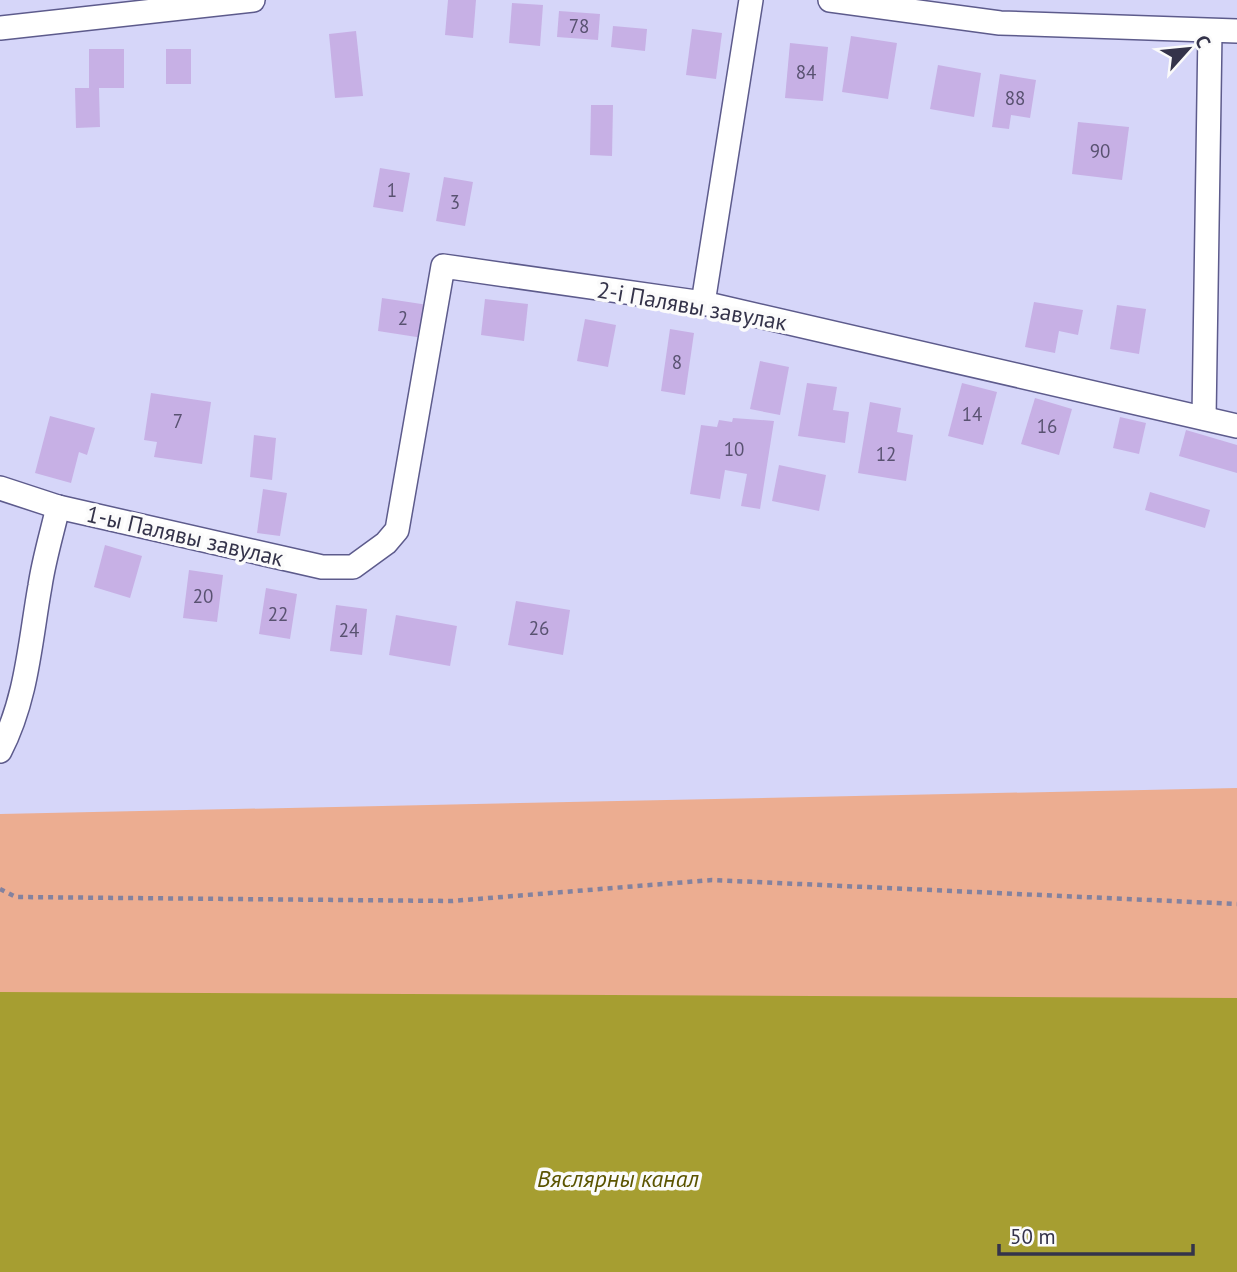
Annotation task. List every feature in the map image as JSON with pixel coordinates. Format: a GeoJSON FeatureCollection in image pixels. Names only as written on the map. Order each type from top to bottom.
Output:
{"type":"FeatureCollection","features":[{"type":"Feature","properties":{"kind":"street"},"geometry":{"type":"LineString","coordinates":[[0,28],[253,0]]}},
{"type":"Feature","properties":{"kind":"street"},"geometry":{"type":"LineString","coordinates":[[703,303],[751,0]]}},
{"type":"Feature","properties":{"kind":"street"},"geometry":{"type":"LineString","coordinates":[[830,0],[1000,23],[1237,31]]}},
{"type":"Feature","properties":{"kind":"street"},"geometry":{"type":"LineString","coordinates":[[1204,418],[1210,31]]}},
{"type":"Feature","properties":{"kind":"street","name":"2-і Палявы завулак"},"geometry":{"type":"LineString","coordinates":[[370,556],[397,530],[443,266],[703,303],[1237,426]]}},
{"type":"Feature","properties":{"kind":"street","name":"1-ы Палявы завулак"},"geometry":{"type":"LineString","coordinates":[[0,488],[58,507],[322,567],[353,567],[370,556]]}},
{"type":"Feature","properties":{"kind":"street"},"geometry":{"type":"LineString","coordinates":[[0,751],[24,691],[40,583],[58,507]]}},
{"type":"Feature","properties":{"kind":"path"},"geometry":{"type":"LineString","coordinates":[[0,889],[16,897],[452,901],[712,880],[1237,904]]}},
{"type":"Feature","properties":{"kind":"shaded area"},"geometry":{"type":"Polygon","coordinates":[[[1237,788],[1237,1272],[0,1272],[0,814],[1237,788]]]}},
{"type":"Feature","properties":{"kind":"water","name":"Вяслярны канал"},"geometry":{"type":"Polygon","coordinates":[[[0,992],[1237,998],[1237,1272],[0,1272],[0,992]]]}},
{"type":"Feature","properties":{"kind":"building"},"geometry":{"type":"Polygon","coordinates":[[[448,0],[476,0],[473,38],[445,35],[448,0]]]}},
{"type":"Feature","properties":{"kind":"building"},"geometry":{"type":"Polygon","coordinates":[[[512,3],[543,5],[540,46],[509,43],[512,3]]]}},
{"type":"Feature","properties":{"kind":"building"},"geometry":{"type":"Polygon","coordinates":[[[559,11],[600,14],[598,40],[557,37],[559,11]]]}},
{"type":"Feature","properties":{"kind":"building"},"geometry":{"type":"Polygon","coordinates":[[[613,26],[647,29],[645,51],[611,47],[613,26]]]}},
{"type":"Feature","properties":{"kind":"building"},"geometry":{"type":"Polygon","coordinates":[[[692,29],[722,33],[716,79],[686,75],[692,29]]]}},
{"type":"Feature","properties":{"kind":"building"},"geometry":{"type":"Polygon","coordinates":[[[356,31],[363,96],[335,98],[329,34],[356,31]]]}},
{"type":"Feature","properties":{"kind":"building"},"geometry":{"type":"Polygon","coordinates":[[[851,36],[897,43],[888,99],[842,92],[851,36]]]}},
{"type":"Feature","properties":{"kind":"building"},"geometry":{"type":"Polygon","coordinates":[[[790,43],[828,47],[823,101],[785,98],[790,43]]]}},
{"type":"Feature","properties":{"kind":"building"},"geometry":{"type":"Polygon","coordinates":[[[89,49],[124,49],[124,88],[99,88],[100,127],[76,128],[75,88],[89,88],[89,49]]]}},
{"type":"Feature","properties":{"kind":"building"},"geometry":{"type":"Polygon","coordinates":[[[166,49],[191,49],[191,84],[166,84],[166,49]]]}},
{"type":"Feature","properties":{"kind":"building"},"geometry":{"type":"Polygon","coordinates":[[[938,65],[981,73],[974,117],[930,109],[938,65]]]}},
{"type":"Feature","properties":{"kind":"building"},"geometry":{"type":"Polygon","coordinates":[[[1000,74],[1036,80],[1030,118],[1011,115],[1009,129],[992,127],[1000,74]]]}},
{"type":"Feature","properties":{"kind":"building"},"geometry":{"type":"Polygon","coordinates":[[[591,105],[613,105],[612,156],[590,155],[591,105]]]}},
{"type":"Feature","properties":{"kind":"building"},"geometry":{"type":"Polygon","coordinates":[[[1078,122],[1129,127],[1122,180],[1072,174],[1078,122]]]}},
{"type":"Feature","properties":{"kind":"building"},"geometry":{"type":"Polygon","coordinates":[[[380,168],[410,173],[403,212],[373,207],[380,168]]]}},
{"type":"Feature","properties":{"kind":"building"},"geometry":{"type":"Polygon","coordinates":[[[444,177],[473,182],[465,226],[436,221],[444,177]]]}},
{"type":"Feature","properties":{"kind":"building"},"geometry":{"type":"Polygon","coordinates":[[[382,298],[428,305],[423,338],[378,331],[382,298]]]}},
{"type":"Feature","properties":{"kind":"building"},"geometry":{"type":"Polygon","coordinates":[[[485,299],[528,304],[524,341],[481,335],[485,299]]]}},
{"type":"Feature","properties":{"kind":"building"},"geometry":{"type":"Polygon","coordinates":[[[1034,302],[1083,310],[1078,335],[1059,331],[1055,353],[1025,347],[1034,302]]]}},
{"type":"Feature","properties":{"kind":"building"},"geometry":{"type":"Polygon","coordinates":[[[1117,305],[1146,309],[1139,354],[1110,349],[1117,305]]]}},
{"type":"Feature","properties":{"kind":"building"},"geometry":{"type":"Polygon","coordinates":[[[585,319],[616,325],[608,367],[577,361],[585,319]]]}},
{"type":"Feature","properties":{"kind":"building"},"geometry":{"type":"Polygon","coordinates":[[[670,329],[694,333],[685,395],[661,391],[670,329]]]}},
{"type":"Feature","properties":{"kind":"building"},"geometry":{"type":"Polygon","coordinates":[[[760,361],[789,367],[780,415],[750,409],[760,361]]]}},
{"type":"Feature","properties":{"kind":"building"},"geometry":{"type":"Polygon","coordinates":[[[807,383],[837,387],[833,410],[849,412],[845,443],[798,436],[807,383]]]}},
{"type":"Feature","properties":{"kind":"building"},"geometry":{"type":"Polygon","coordinates":[[[962,383],[997,392],[983,445],[948,436],[962,383]]]}},
{"type":"Feature","properties":{"kind":"building"},"geometry":{"type":"Polygon","coordinates":[[[151,393],[211,402],[202,464],[154,457],[157,442],[144,440],[151,393]]]}},
{"type":"Feature","properties":{"kind":"building"},"geometry":{"type":"Polygon","coordinates":[[[1035,398],[1072,409],[1059,455],[1021,444],[1035,398]]]}},
{"type":"Feature","properties":{"kind":"building"},"geometry":{"type":"Polygon","coordinates":[[[870,402],[901,408],[897,432],[913,435],[906,481],[858,473],[870,402]]]}},
{"type":"Feature","properties":{"kind":"building"},"geometry":{"type":"Polygon","coordinates":[[[50,416],[95,428],[87,455],[79,452],[71,483],[35,473],[50,416]]]}},
{"type":"Feature","properties":{"kind":"building"},"geometry":{"type":"Polygon","coordinates":[[[1120,417],[1146,423],[1139,454],[1113,448],[1120,417]]]}},
{"type":"Feature","properties":{"kind":"building"},"geometry":{"type":"Polygon","coordinates":[[[733,418],[774,421],[760,509],[741,506],[747,474],[725,470],[720,499],[690,494],[701,425],[717,427],[719,420],[732,422],[733,418]]]}},
{"type":"Feature","properties":{"kind":"building"},"geometry":{"type":"Polygon","coordinates":[[[1186,430],[1237,445],[1237,473],[1179,456],[1186,430]]]}},
{"type":"Feature","properties":{"kind":"building"},"geometry":{"type":"Polygon","coordinates":[[[254,435],[276,438],[272,480],[250,477],[254,435]]]}},
{"type":"Feature","properties":{"kind":"building"},"geometry":{"type":"Polygon","coordinates":[[[779,465],[826,475],[819,511],[772,501],[779,465]]]}},
{"type":"Feature","properties":{"kind":"building"},"geometry":{"type":"Polygon","coordinates":[[[263,489],[287,493],[280,536],[257,533],[263,489]]]}},
{"type":"Feature","properties":{"kind":"building"},"geometry":{"type":"Polygon","coordinates":[[[1150,492],[1210,510],[1205,528],[1145,510],[1150,492]]]}},
{"type":"Feature","properties":{"kind":"building"},"geometry":{"type":"Polygon","coordinates":[[[105,545],[142,556],[130,598],[94,587],[105,545]]]}},
{"type":"Feature","properties":{"kind":"building"},"geometry":{"type":"Polygon","coordinates":[[[189,570],[223,575],[217,622],[183,618],[189,570]]]}},
{"type":"Feature","properties":{"kind":"building"},"geometry":{"type":"Polygon","coordinates":[[[266,588],[297,594],[290,639],[259,634],[266,588]]]}},
{"type":"Feature","properties":{"kind":"building"},"geometry":{"type":"Polygon","coordinates":[[[516,601],[570,610],[563,655],[508,645],[516,601]]]}},
{"type":"Feature","properties":{"kind":"building"},"geometry":{"type":"Polygon","coordinates":[[[336,605],[367,609],[362,655],[330,651],[336,605]]]}},
{"type":"Feature","properties":{"kind":"building"},"geometry":{"type":"Polygon","coordinates":[[[396,615],[457,626],[450,666],[389,655],[396,615]]]}}]}
